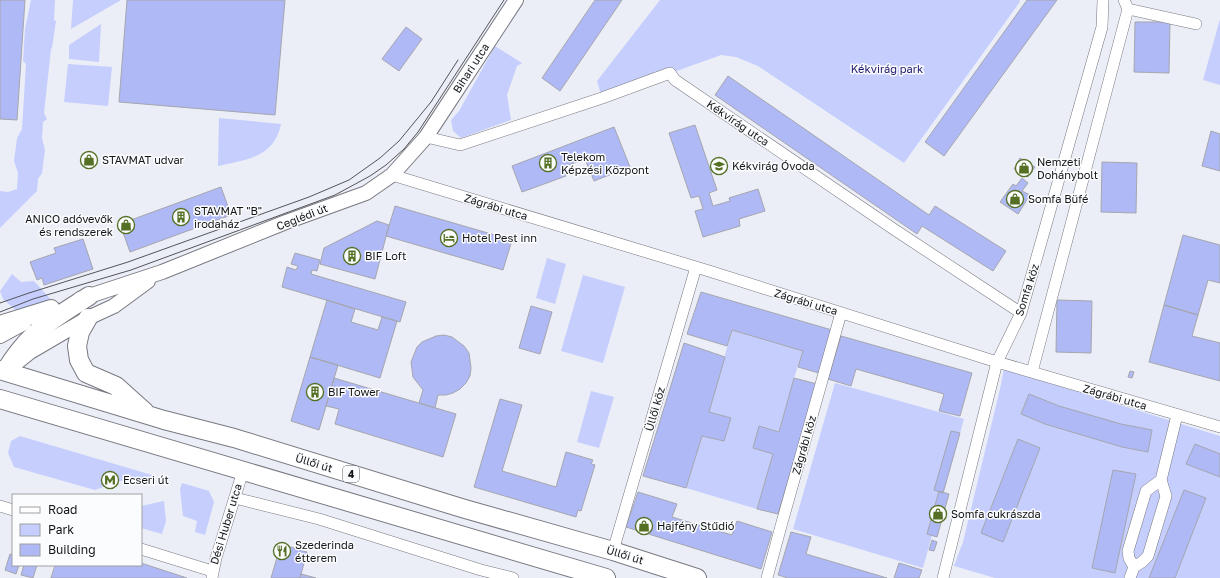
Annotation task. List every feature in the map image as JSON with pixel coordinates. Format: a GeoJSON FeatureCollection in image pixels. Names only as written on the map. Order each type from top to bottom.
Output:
{"type":"FeatureCollection","features":[{"type":"Feature","properties":{"kind":"main road"},"geometry":{"type":"LineString","coordinates":[[33,409],[12,390],[2,373],[20,350],[43,326],[89,296]]}},
{"type":"Feature","properties":{"kind":"main road"},"geometry":{"type":"LineString","coordinates":[[0,325],[51,309]]}},
{"type":"Feature","properties":{"kind":"main road"},"geometry":{"type":"LineString","coordinates":[[88,318],[80,332],[77,346],[79,360],[86,373],[116,386],[149,416]]}},
{"type":"Feature","properties":{"kind":"main road","name":"Üllői út"},"geometry":{"type":"LineString","coordinates":[[2,373],[149,416],[234,438],[465,509],[614,551],[697,578]]}},
{"type":"Feature","properties":{"kind":"main road"},"geometry":{"type":"LineString","coordinates":[[0,399],[606,578]]}},
{"type":"Feature","properties":{"kind":"street","name":"Bihari utca"},"geometry":{"type":"LineString","coordinates":[[426,137],[516,0]]}},
{"type":"Feature","properties":{"kind":"street","name":"Somfa köz"},"geometry":{"type":"LineString","coordinates":[[943,578],[997,362],[1021,313],[1102,27],[1103,0]]}},
{"type":"Feature","properties":{"kind":"street"},"geometry":{"type":"LineString","coordinates":[[1032,372],[1126,4],[1196,24]]}},
{"type":"Feature","properties":{"kind":"street","name":"Kékvirág utca"},"geometry":{"type":"LineString","coordinates":[[426,137],[460,145],[602,98],[670,73],[675,80],[1021,313]]}},
{"type":"Feature","properties":{"kind":"street","name":"Ceglédi út"},"geometry":{"type":"LineString","coordinates":[[0,336],[51,309],[162,272],[286,222],[366,193],[392,175],[426,137]]}},
{"type":"Feature","properties":{"kind":"street","name":"Zágrábi utca"},"geometry":{"type":"LineString","coordinates":[[392,175],[696,267],[997,362],[1220,427]]}},
{"type":"Feature","properties":{"kind":"street","name":"Üllői köz"},"geometry":{"type":"LineString","coordinates":[[614,551],[696,267]]}},
{"type":"Feature","properties":{"kind":"street","name":"Ceglédi út"},"geometry":{"type":"LineString","coordinates":[[2,373],[30,352],[88,318],[114,306],[162,272]]}},
{"type":"Feature","properties":{"kind":"street","name":"Zágrábi köz"},"geometry":{"type":"LineString","coordinates":[[767,578],[841,313]]}},
{"type":"Feature","properties":{"kind":"street"},"geometry":{"type":"LineString","coordinates":[[1130,578],[1134,567],[1148,556],[1157,528],[1166,496],[1161,480],[1177,415]]}},
{"type":"Feature","properties":{"kind":"street","name":"Dési Huber utca"},"geometry":{"type":"LineString","coordinates":[[212,574],[243,471]]}},
{"type":"Feature","properties":{"kind":"street"},"geometry":{"type":"LineString","coordinates":[[1134,567],[1129,558],[1128,551],[1146,491],[1161,480]]}},
{"type":"Feature","properties":{"kind":"street"},"geometry":{"type":"LineString","coordinates":[[235,498],[319,519],[481,570],[513,578]]}},
{"type":"Feature","properties":{"kind":"street"},"geometry":{"type":"LineString","coordinates":[[0,506],[12,510]]}},
{"type":"Feature","properties":{"kind":"street"},"geometry":{"type":"LineString","coordinates":[[142,549],[212,574]]}},
{"type":"Feature","properties":{"kind":"green space"},"geometry":{"type":"Polygon","coordinates":[[[31,0],[55,0],[54,20],[56,21],[51,49],[44,113],[47,119],[43,122],[42,138],[45,150],[42,173],[38,179],[37,191],[0,228],[0,191],[8,192],[17,189],[18,173],[14,161],[17,138],[22,129],[26,64],[23,61],[25,29],[31,0]]]}},
{"type":"Feature","properties":{"kind":"green space"},"geometry":{"type":"Polygon","coordinates":[[[73,0],[121,0],[71,29],[73,0]]]}},
{"type":"Feature","properties":{"kind":"green space","name":"Kékvirág park"},"geometry":{"type":"Polygon","coordinates":[[[660,0],[1020,0],[904,163],[758,66],[736,57],[721,55],[602,98],[597,81],[660,0]]]}},
{"type":"Feature","properties":{"kind":"green space"},"geometry":{"type":"Polygon","coordinates":[[[1220,19],[1220,85],[1203,80],[1220,19]]]}},
{"type":"Feature","properties":{"kind":"green space"},"geometry":{"type":"Polygon","coordinates":[[[101,24],[99,62],[69,59],[69,45],[101,24]]]}},
{"type":"Feature","properties":{"kind":"green space"},"geometry":{"type":"Polygon","coordinates":[[[495,46],[522,63],[517,66],[507,95],[511,120],[461,138],[453,131],[451,120],[459,111],[495,46]]]}},
{"type":"Feature","properties":{"kind":"green space"},"geometry":{"type":"Polygon","coordinates":[[[68,64],[112,67],[108,106],[64,102],[68,64]]]}},
{"type":"Feature","properties":{"kind":"green space"},"geometry":{"type":"Polygon","coordinates":[[[219,118],[281,124],[272,144],[266,150],[249,159],[218,166],[219,118]]]}},
{"type":"Feature","properties":{"kind":"green space"},"geometry":{"type":"Polygon","coordinates":[[[547,258],[566,264],[555,304],[536,298],[547,258]]]}},
{"type":"Feature","properties":{"kind":"green space"},"geometry":{"type":"Polygon","coordinates":[[[12,274],[21,282],[34,281],[55,304],[21,315],[3,299],[0,291],[12,274]]]}},
{"type":"Feature","properties":{"kind":"green space"},"geometry":{"type":"Polygon","coordinates":[[[583,275],[625,287],[603,363],[561,351],[583,275]]]}},
{"type":"Feature","properties":{"kind":"green space"},"geometry":{"type":"Polygon","coordinates":[[[732,330],[803,351],[779,432],[759,426],[773,454],[757,509],[686,488],[702,436],[724,441],[731,419],[709,412],[732,330]]]}},
{"type":"Feature","properties":{"kind":"green space"},"geometry":{"type":"Polygon","coordinates":[[[1004,369],[1220,436],[1220,578],[995,578],[954,566],[963,542],[1004,369]]]}},
{"type":"Feature","properties":{"kind":"green space"},"geometry":{"type":"Polygon","coordinates":[[[835,383],[964,419],[923,568],[793,529],[835,383]]]}},
{"type":"Feature","properties":{"kind":"green space"},"geometry":{"type":"Polygon","coordinates":[[[591,391],[614,397],[599,448],[577,442],[591,391]]]}},
{"type":"Feature","properties":{"kind":"green space"},"geometry":{"type":"Polygon","coordinates":[[[20,436],[152,475],[148,481],[119,481],[95,490],[14,467],[8,453],[11,441],[20,436]]]}},
{"type":"Feature","properties":{"kind":"green space"},"geometry":{"type":"Polygon","coordinates":[[[182,483],[209,491],[214,502],[205,535],[195,532],[197,521],[183,516],[180,489],[182,483]]]}},
{"type":"Feature","properties":{"kind":"green space"},"geometry":{"type":"Polygon","coordinates":[[[164,501],[166,521],[162,534],[142,528],[142,506],[164,501]]]}},
{"type":"Feature","properties":{"kind":"building"},"geometry":{"type":"Polygon","coordinates":[[[0,0],[25,0],[17,120],[0,119],[0,0]]]}},
{"type":"Feature","properties":{"kind":"building"},"geometry":{"type":"Polygon","coordinates":[[[127,0],[285,0],[275,115],[119,102],[127,0]]]}},
{"type":"Feature","properties":{"kind":"building"},"geometry":{"type":"Polygon","coordinates":[[[595,0],[622,0],[560,91],[542,78],[595,0]]]}},
{"type":"Feature","properties":{"kind":"building"},"geometry":{"type":"Polygon","coordinates":[[[1027,0],[1057,0],[944,156],[925,142],[1027,0]]]}},
{"type":"Feature","properties":{"kind":"building"},"geometry":{"type":"Polygon","coordinates":[[[1135,22],[1170,22],[1169,73],[1134,72],[1135,22]]]}},
{"type":"Feature","properties":{"kind":"building"},"geometry":{"type":"Polygon","coordinates":[[[406,27],[422,39],[399,71],[382,59],[406,27]]]}},
{"type":"Feature","properties":{"kind":"building"},"geometry":{"type":"Polygon","coordinates":[[[728,76],[929,215],[935,206],[1006,251],[993,271],[922,226],[917,234],[715,95],[728,76]]]}},
{"type":"Feature","properties":{"kind":"building"},"geometry":{"type":"Polygon","coordinates":[[[695,125],[717,190],[709,193],[713,206],[730,201],[729,198],[758,189],[765,211],[739,219],[740,226],[703,237],[695,211],[703,209],[699,196],[691,198],[669,133],[695,125]]]}},
{"type":"Feature","properties":{"kind":"building","name":"Telekom Képzési Központ"},"geometry":{"type":"Polygon","coordinates":[[[614,127],[630,167],[594,181],[585,159],[563,167],[566,176],[522,192],[512,166],[614,127]]]}},
{"type":"Feature","properties":{"kind":"building"},"geometry":{"type":"Polygon","coordinates":[[[1211,131],[1220,134],[1220,171],[1202,166],[1211,131]]]}},
{"type":"Feature","properties":{"kind":"building","name":"Nemzeti Dohánybolt"},"geometry":{"type":"Polygon","coordinates":[[[1020,158],[1035,167],[1028,177],[1014,169],[1020,158]]]}},
{"type":"Feature","properties":{"kind":"building"},"geometry":{"type":"Polygon","coordinates":[[[1102,162],[1137,163],[1136,213],[1101,212],[1102,162]]]}},
{"type":"Feature","properties":{"kind":"building","name":"Somfa Büfé"},"geometry":{"type":"Polygon","coordinates":[[[1022,178],[1028,183],[1022,191],[1030,195],[1018,214],[1000,202],[1013,184],[1016,186],[1022,178]]]}},
{"type":"Feature","properties":{"kind":"building","name":"STAVMAT \"B\" irodaház"},"geometry":{"type":"Polygon","coordinates":[[[221,187],[231,215],[130,252],[120,224],[221,187]]]}},
{"type":"Feature","properties":{"kind":"building","name":"Hotel Pest inn"},"geometry":{"type":"Polygon","coordinates":[[[395,206],[512,240],[503,270],[386,236],[395,206]]]}},
{"type":"Feature","properties":{"kind":"building","name":"BIF Loft"},"geometry":{"type":"Polygon","coordinates":[[[377,221],[389,225],[375,279],[320,264],[324,248],[377,221]]]}},
{"type":"Feature","properties":{"kind":"building"},"geometry":{"type":"Polygon","coordinates":[[[1183,235],[1220,245],[1220,283],[1208,280],[1198,315],[1164,305],[1183,235]]]}},
{"type":"Feature","properties":{"kind":"building"},"geometry":{"type":"Polygon","coordinates":[[[83,239],[93,269],[44,285],[42,278],[37,280],[30,262],[56,253],[54,248],[83,239]]]}},
{"type":"Feature","properties":{"kind":"building"},"geometry":{"type":"Polygon","coordinates":[[[295,253],[320,260],[317,271],[312,270],[311,274],[406,302],[400,322],[282,287],[287,267],[296,270],[298,266],[291,264],[295,253]]]}},
{"type":"Feature","properties":{"kind":"building"},"geometry":{"type":"Polygon","coordinates":[[[701,292],[832,330],[819,373],[798,367],[803,351],[732,330],[727,346],[687,334],[701,292]]]}},
{"type":"Feature","properties":{"kind":"building"},"geometry":{"type":"Polygon","coordinates":[[[327,300],[355,309],[351,322],[378,330],[382,317],[397,321],[380,378],[310,357],[327,300]]]}},
{"type":"Feature","properties":{"kind":"building"},"geometry":{"type":"Polygon","coordinates":[[[1057,300],[1092,301],[1091,353],[1056,352],[1057,300]]]}},
{"type":"Feature","properties":{"kind":"building"},"geometry":{"type":"Polygon","coordinates":[[[1164,305],[1198,315],[1192,336],[1220,343],[1220,381],[1149,362],[1164,305]]]}},
{"type":"Feature","properties":{"kind":"building"},"geometry":{"type":"Polygon","coordinates":[[[531,306],[552,312],[540,354],[519,348],[531,306]]]}},
{"type":"Feature","properties":{"kind":"building"},"geometry":{"type":"Polygon","coordinates":[[[444,335],[452,337],[464,346],[469,353],[471,368],[470,376],[460,389],[446,395],[438,395],[435,408],[419,403],[423,390],[413,377],[411,362],[417,347],[422,342],[436,336],[444,335]]]}},
{"type":"Feature","properties":{"kind":"building"},"geometry":{"type":"Polygon","coordinates":[[[841,336],[972,373],[960,416],[939,411],[944,394],[856,369],[851,386],[828,379],[841,336]]]}},
{"type":"Feature","properties":{"kind":"building"},"geometry":{"type":"Polygon","coordinates":[[[684,343],[725,357],[709,412],[731,418],[724,441],[702,436],[686,488],[643,476],[684,343]]]}},
{"type":"Feature","properties":{"kind":"building","name":"BIF Tower"},"geometry":{"type":"Polygon","coordinates":[[[310,357],[338,365],[319,430],[291,421],[310,357]]]}},
{"type":"Feature","properties":{"kind":"building"},"geometry":{"type":"Polygon","coordinates":[[[1130,371],[1134,372],[1132,378],[1128,377],[1130,371]]]}},
{"type":"Feature","properties":{"kind":"building"},"geometry":{"type":"Polygon","coordinates":[[[334,378],[456,414],[443,457],[335,424],[339,409],[326,406],[334,378]]]}},
{"type":"Feature","properties":{"kind":"building"},"geometry":{"type":"Polygon","coordinates":[[[794,378],[817,384],[778,514],[757,509],[773,454],[753,448],[759,426],[779,432],[794,378]]]}},
{"type":"Feature","properties":{"kind":"building"},"geometry":{"type":"Polygon","coordinates":[[[1029,394],[1059,406],[1121,424],[1152,430],[1148,452],[1122,447],[1045,424],[1021,414],[1029,394]]]}},
{"type":"Feature","properties":{"kind":"building"},"geometry":{"type":"Polygon","coordinates":[[[500,399],[522,405],[502,471],[556,487],[566,452],[593,460],[591,464],[595,465],[581,511],[578,510],[576,517],[474,487],[500,399]]]}},
{"type":"Feature","properties":{"kind":"building"},"geometry":{"type":"Polygon","coordinates":[[[951,431],[960,433],[943,493],[934,490],[951,431]]]}},
{"type":"Feature","properties":{"kind":"building"},"geometry":{"type":"Polygon","coordinates":[[[1018,439],[1040,448],[1003,542],[981,533],[1018,439]]]}},
{"type":"Feature","properties":{"kind":"building"},"geometry":{"type":"Polygon","coordinates":[[[1195,444],[1220,454],[1220,477],[1186,464],[1195,444]]]}},
{"type":"Feature","properties":{"kind":"building"},"geometry":{"type":"Polygon","coordinates":[[[1113,470],[1136,474],[1115,573],[1092,568],[1113,470]]]}},
{"type":"Feature","properties":{"kind":"building"},"geometry":{"type":"Polygon","coordinates":[[[1184,490],[1206,498],[1175,578],[1149,578],[1184,490]]]}},
{"type":"Feature","properties":{"kind":"building","name":"Somfa cukrászda"},"geometry":{"type":"Polygon","coordinates":[[[939,491],[949,494],[937,537],[927,534],[939,491]]]}},
{"type":"Feature","properties":{"kind":"building"},"geometry":{"type":"Polygon","coordinates":[[[638,492],[677,504],[672,517],[732,535],[737,521],[772,532],[761,569],[626,527],[638,492]]]}},
{"type":"Feature","properties":{"kind":"building"},"geometry":{"type":"Polygon","coordinates":[[[791,532],[811,537],[806,554],[887,578],[788,578],[778,575],[791,532]]]}},
{"type":"Feature","properties":{"kind":"building"},"geometry":{"type":"Polygon","coordinates":[[[932,540],[937,542],[934,551],[929,550],[932,540]]]}},
{"type":"Feature","properties":{"kind":"building"},"geometry":{"type":"Polygon","coordinates":[[[281,544],[307,552],[300,578],[271,578],[281,544]]]}},
{"type":"Feature","properties":{"kind":"building"},"geometry":{"type":"Polygon","coordinates":[[[10,554],[12,555],[12,566],[19,566],[16,574],[5,570],[10,554]]]}},
{"type":"Feature","properties":{"kind":"building"},"geometry":{"type":"Polygon","coordinates":[[[142,563],[187,578],[51,578],[55,566],[142,566],[142,563]]]}},
{"type":"Feature","properties":{"kind":"building"},"geometry":{"type":"Polygon","coordinates":[[[899,563],[922,570],[919,578],[894,578],[899,563]]]}},
{"type":"Feature","properties":{"kind":"building"},"geometry":{"type":"Polygon","coordinates":[[[24,566],[37,566],[33,578],[21,575],[24,566]]]}},
{"type":"Feature","properties":{"kind":"building"},"geometry":{"type":"Polygon","coordinates":[[[301,574],[316,578],[300,578],[301,574]]]}},
{"type":"Feature","properties":{"kind":"tram line"},"geometry":{"type":"LineString","coordinates":[[0,312],[33,299],[131,270],[335,195],[370,176],[386,165],[404,149],[418,132],[504,0]]}},
{"type":"Feature","properties":{"kind":"tram line"},"geometry":{"type":"LineString","coordinates":[[0,303],[128,262],[309,197],[349,180],[380,158],[399,141],[431,102],[458,60]]}},
{"type":"Feature","properties":{"kind":"place","name":"STAVMAT udvar"},"geometry":{"type":"Point","coordinates":[89,160]}},
{"type":"Feature","properties":{"kind":"place","name":"Telekom Képzési Központ"},"geometry":{"type":"Point","coordinates":[548,163]}},
{"type":"Feature","properties":{"kind":"place","name":"Kékvirág Óvoda"},"geometry":{"type":"Point","coordinates":[719,166]}},
{"type":"Feature","properties":{"kind":"place","name":"Nemzeti Dohánybolt"},"geometry":{"type":"Point","coordinates":[1024,168]}},
{"type":"Feature","properties":{"kind":"place","name":"Somfa Büfé"},"geometry":{"type":"Point","coordinates":[1015,199]}},
{"type":"Feature","properties":{"kind":"place","name":"STAVMAT \"B\" irodaház"},"geometry":{"type":"Point","coordinates":[181,217]}},
{"type":"Feature","properties":{"kind":"place","name":"ANICO adóvevők és rendszerek"},"geometry":{"type":"Point","coordinates":[126,225]}},
{"type":"Feature","properties":{"kind":"place","name":"Hotel Pest inn"},"geometry":{"type":"Point","coordinates":[449,238]}},
{"type":"Feature","properties":{"kind":"place","name":"BIF Loft"},"geometry":{"type":"Point","coordinates":[352,256]}},
{"type":"Feature","properties":{"kind":"place","name":"BIF Tower"},"geometry":{"type":"Point","coordinates":[315,392]}},
{"type":"Feature","properties":{"kind":"place","name":"Ecseri út"},"geometry":{"type":"Point","coordinates":[110,480]}},
{"type":"Feature","properties":{"kind":"place","name":"Somfa cukrászda"},"geometry":{"type":"Point","coordinates":[938,514]}},
{"type":"Feature","properties":{"kind":"place","name":"Hajfény Stűdió"},"geometry":{"type":"Point","coordinates":[644,526]}},
{"type":"Feature","properties":{"kind":"place","name":"Szederinda étterem"},"geometry":{"type":"Point","coordinates":[282,551]}}]}
